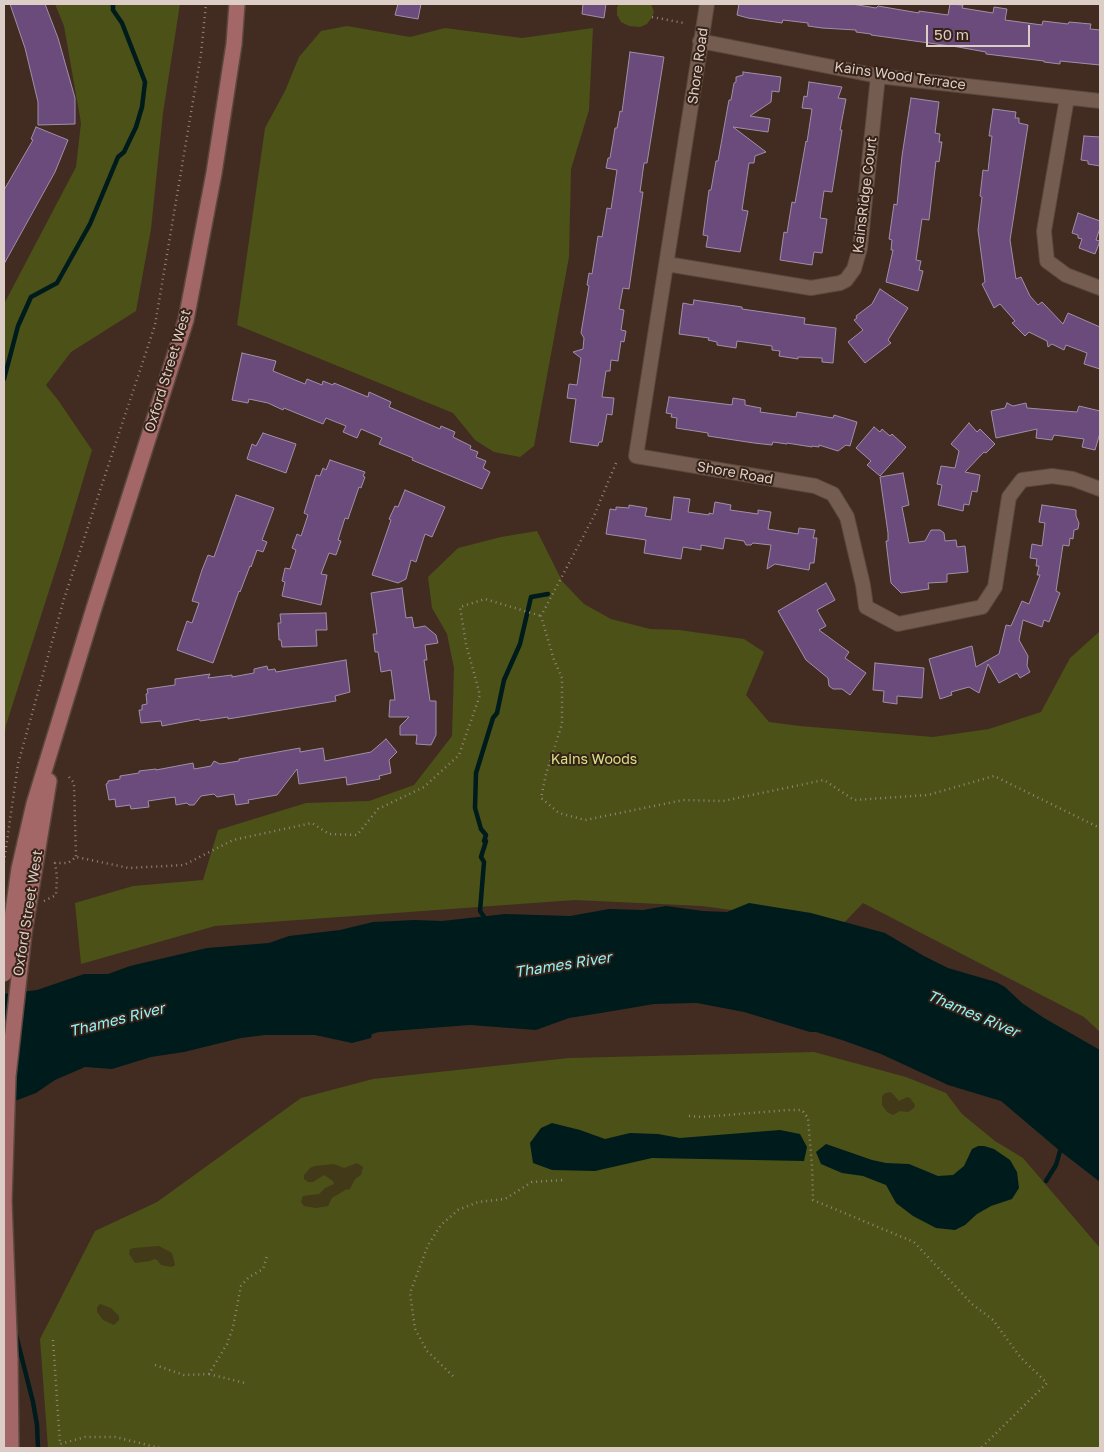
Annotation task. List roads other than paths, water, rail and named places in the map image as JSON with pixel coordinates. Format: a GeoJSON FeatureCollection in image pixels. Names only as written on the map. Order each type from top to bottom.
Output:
{"type":"FeatureCollection","features":[{"type":"Feature","properties":{"kind":"main road","name":"Oxford Street West"},"geometry":{"type":"LineString","coordinates":[[4,974],[57,728],[186,320],[214,173],[234,44],[237,4]]}},
{"type":"Feature","properties":{"kind":"main road","name":"Oxford Street West"},"geometry":{"type":"LineString","coordinates":[[11,1448],[10,1359],[4,1200],[8,1076],[24,933],[27,871]]}},
{"type":"Feature","properties":{"kind":"main road","name":"Oxford Street West"},"geometry":{"type":"LineString","coordinates":[[4,1396],[10,1429]]}},
{"type":"Feature","properties":{"kind":"street","name":"Shore Road"},"geometry":{"type":"LineString","coordinates":[[707,4],[636,456],[815,486],[833,494],[847,517],[863,585],[866,607],[898,624],[982,607],[995,586],[1009,497],[1022,480],[1052,476],[1073,479],[1100,489]]}},
{"type":"Feature","properties":{"kind":"street","name":"Kains Wood Terrace"},"geometry":{"type":"LineString","coordinates":[[700,41],[878,76],[1100,101]]}},
{"type":"Feature","properties":{"kind":"street","name":"KainsRidge Court"},"geometry":{"type":"LineString","coordinates":[[667,264],[811,288],[840,283],[846,280],[854,269],[860,248],[878,76]]}},
{"type":"Feature","properties":{"kind":"street"},"geometry":{"type":"LineString","coordinates":[[1067,98],[1044,231],[1047,260],[1066,275],[1100,288]]}},
{"type":"Feature","properties":{"kind":"water","name":"Thames River"},"geometry":{"type":"Polygon","coordinates":[[[749,903],[811,913],[885,933],[948,968],[996,982],[1044,1018],[1100,1050],[1100,1182],[1001,1101],[948,1085],[881,1054],[842,1040],[744,1012],[697,1003],[654,1004],[569,1018],[536,1030],[470,1025],[379,1032],[372,1034],[371,1038],[352,1043],[315,1035],[265,1035],[241,1038],[184,1052],[151,1057],[112,1069],[85,1067],[55,1080],[36,1093],[4,1105],[4,994],[37,990],[84,974],[108,974],[130,966],[207,948],[269,943],[289,936],[340,930],[373,922],[442,921],[505,914],[570,916],[609,909],[643,910],[666,906],[727,912],[749,903]]]}},
{"type":"Feature","properties":{"kind":"water"},"geometry":{"type":"Polygon","coordinates":[[[552,1123],[605,1139],[630,1133],[658,1134],[680,1138],[780,1130],[800,1134],[807,1147],[804,1161],[652,1158],[595,1171],[552,1170],[533,1163],[530,1143],[541,1128],[552,1123]]]}},
{"type":"Feature","properties":{"kind":"water"},"geometry":{"type":"Polygon","coordinates":[[[826,1144],[872,1160],[909,1164],[938,1176],[953,1175],[964,1166],[972,1149],[984,1146],[994,1149],[1010,1160],[1017,1172],[1019,1188],[1012,1199],[991,1206],[955,1230],[936,1228],[913,1216],[896,1203],[886,1185],[863,1176],[842,1173],[821,1164],[816,1152],[826,1144]]]}},
{"type":"Feature","properties":{"kind":"waterway"},"geometry":{"type":"LineString","coordinates":[[4,379],[18,326],[31,297],[57,283],[90,224],[118,157],[124,152],[136,127],[142,107],[145,82],[122,23],[113,10],[113,4]]}},
{"type":"Feature","properties":{"kind":"waterway"},"geometry":{"type":"LineString","coordinates":[[487,921],[480,911],[484,862],[481,857],[486,835],[481,829],[475,808],[476,773],[493,718],[497,713],[504,680],[520,644],[531,597],[548,594]]}},
{"type":"Feature","properties":{"kind":"waterway"},"geometry":{"type":"LineString","coordinates":[[1046,1181],[1056,1165],[1060,1151]]}},
{"type":"Feature","properties":{"kind":"waterway"},"geometry":{"type":"LineString","coordinates":[[16,1335],[33,1402],[38,1448]]}},
{"type":"Feature","properties":{"kind":"park label","name":"Kains Woods"},"geometry":{"type":"Point","coordinates":[594,760]}}]}
